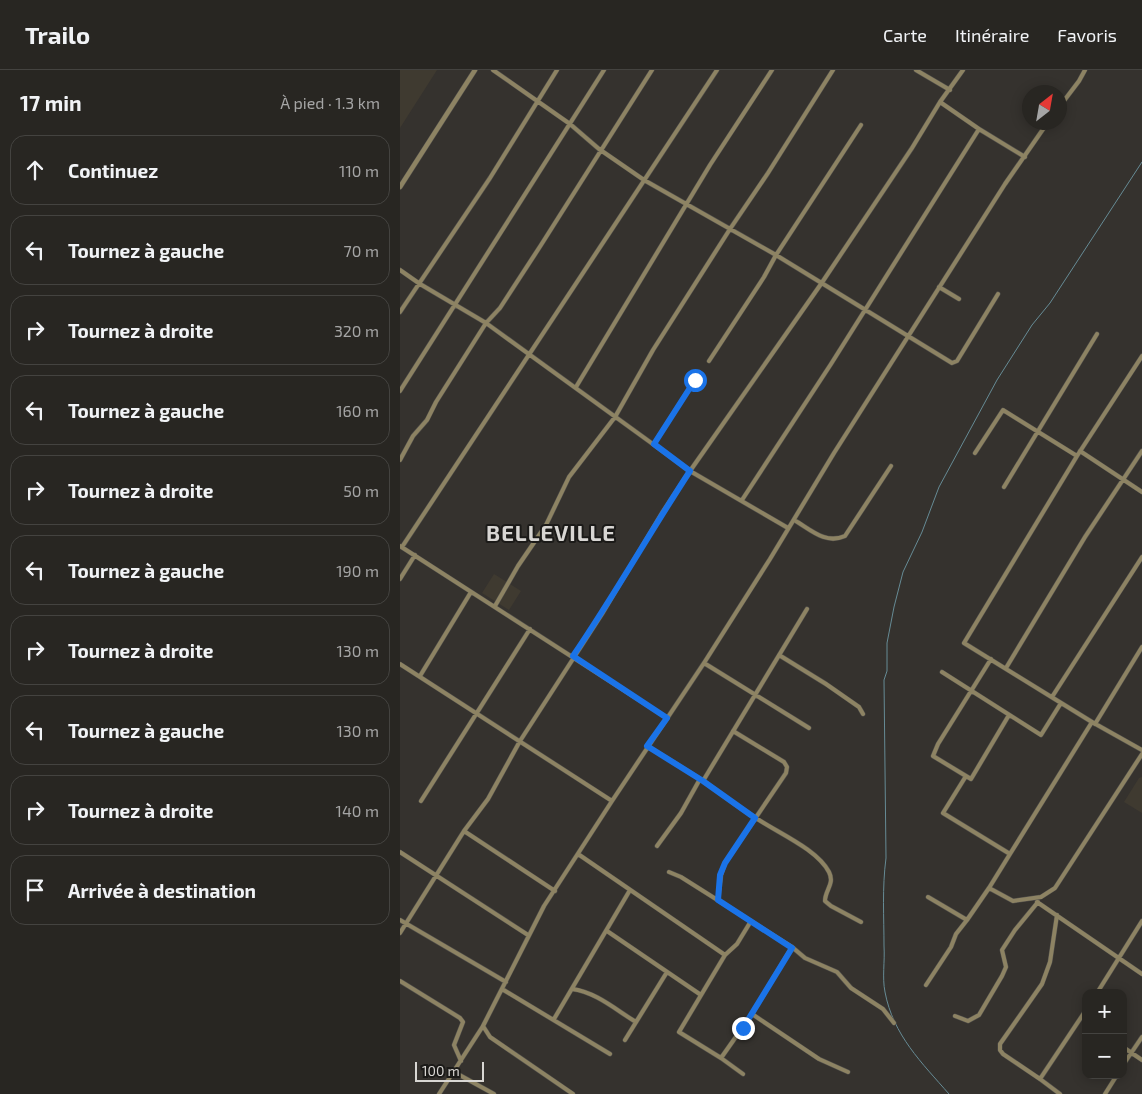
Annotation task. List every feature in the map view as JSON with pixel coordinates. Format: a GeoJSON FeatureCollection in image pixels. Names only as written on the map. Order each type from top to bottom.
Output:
{"type":"FeatureCollection","features":[{"type":"Feature","properties":{"kind":"street"},"geometry":{"type":"LineString","coordinates":[[400,187],[475,70]]}},
{"type":"Feature","properties":{"kind":"street"},"geometry":{"type":"LineString","coordinates":[[494,70],[644,180],[776,255],[952,363],[957,361],[998,294]]}},
{"type":"Feature","properties":{"kind":"street"},"geometry":{"type":"LineString","coordinates":[[400,312],[420,284],[557,70]]}},
{"type":"Feature","properties":{"kind":"street"},"geometry":{"type":"LineString","coordinates":[[400,391],[604,70]]}},
{"type":"Feature","properties":{"kind":"street"},"geometry":{"type":"LineString","coordinates":[[400,460],[413,436],[427,420],[436,402],[486,323],[500,308],[652,70]]}},
{"type":"Feature","properties":{"kind":"street"},"geometry":{"type":"LineString","coordinates":[[667,718],[401,547],[717,70]]}},
{"type":"Feature","properties":{"kind":"street"},"geometry":{"type":"LineString","coordinates":[[576,387],[686,205],[772,70]]}},
{"type":"Feature","properties":{"kind":"street"},"geometry":{"type":"LineString","coordinates":[[494,606],[546,525],[569,477],[615,417],[653,350],[768,173],[832,70]]}},
{"type":"Feature","properties":{"kind":"street"},"geometry":{"type":"LineString","coordinates":[[916,70],[950,90]]}},
{"type":"Feature","properties":{"kind":"street"},"geometry":{"type":"LineString","coordinates":[[400,933],[464,831],[488,799],[520,741],[573,656],[602,614],[637,553],[690,471],[821,284],[963,70]]}},
{"type":"Feature","properties":{"kind":"street"},"geometry":{"type":"LineString","coordinates":[[1067,97],[1085,70]]}},
{"type":"Feature","properties":{"kind":"street"},"geometry":{"type":"LineString","coordinates":[[940,102],[1025,157]]}},
{"type":"Feature","properties":{"kind":"street"},"geometry":{"type":"LineString","coordinates":[[709,362],[861,125]]}},
{"type":"Feature","properties":{"kind":"street"},"geometry":{"type":"LineString","coordinates":[[742,500],[979,129]]}},
{"type":"Feature","properties":{"kind":"street"},"geometry":{"type":"LineString","coordinates":[[439,1094],[483,1026],[544,906],[647,746],[704,663],[939,287],[1005,184],[1043,130]]}},
{"type":"Feature","properties":{"kind":"street"},"geometry":{"type":"LineString","coordinates":[[400,270],[486,323],[690,471],[788,528]]}},
{"type":"Feature","properties":{"kind":"street"},"geometry":{"type":"LineString","coordinates":[[939,287],[959,299]]}},
{"type":"Feature","properties":{"kind":"street"},"geometry":{"type":"LineString","coordinates":[[1004,487],[1097,334]]}},
{"type":"Feature","properties":{"kind":"street"},"geometry":{"type":"LineString","coordinates":[[1142,356],[1080,451],[964,644],[1142,750]]}},
{"type":"Feature","properties":{"kind":"street"},"geometry":{"type":"LineString","coordinates":[[654,444],[695,380]]}},
{"type":"Feature","properties":{"kind":"street"},"geometry":{"type":"LineString","coordinates":[[975,453],[1003,410],[1077,456]]}},
{"type":"Feature","properties":{"kind":"street"},"geometry":{"type":"LineString","coordinates":[[1080,451],[1142,492]]}},
{"type":"Feature","properties":{"kind":"street"},"geometry":{"type":"LineString","coordinates":[[1006,668],[1086,536],[1142,452]]}},
{"type":"Feature","properties":{"kind":"street"},"geometry":{"type":"LineString","coordinates":[[794,520],[829,540],[844,536],[891,466]]}},
{"type":"Feature","properties":{"kind":"street"},"geometry":{"type":"LineString","coordinates":[[400,579],[415,555]]}},
{"type":"Feature","properties":{"kind":"street"},"geometry":{"type":"LineString","coordinates":[[1052,697],[1142,557]]}},
{"type":"Feature","properties":{"kind":"street"},"geometry":{"type":"LineString","coordinates":[[420,676],[471,592]]}},
{"type":"Feature","properties":{"kind":"street"},"geometry":{"type":"LineString","coordinates":[[657,846],[702,780],[807,609]]}},
{"type":"Feature","properties":{"kind":"street"},"geometry":{"type":"LineString","coordinates":[[421,801],[530,629]]}},
{"type":"Feature","properties":{"kind":"street"},"geometry":{"type":"LineString","coordinates":[[926,985],[951,947],[956,934],[990,888],[1142,647]]}},
{"type":"Feature","properties":{"kind":"street"},"geometry":{"type":"LineString","coordinates":[[779,655],[859,707],[863,714]]}},
{"type":"Feature","properties":{"kind":"street"},"geometry":{"type":"LineString","coordinates":[[991,659],[938,744],[933,756],[971,779],[1009,715]]}},
{"type":"Feature","properties":{"kind":"street"},"geometry":{"type":"LineString","coordinates":[[704,663],[809,728]]}},
{"type":"Feature","properties":{"kind":"street"},"geometry":{"type":"LineString","coordinates":[[400,664],[612,801]]}},
{"type":"Feature","properties":{"kind":"street"},"geometry":{"type":"LineString","coordinates":[[942,672],[1041,735],[1061,703]]}},
{"type":"Feature","properties":{"kind":"street"},"geometry":{"type":"LineString","coordinates":[[718,900],[720,875],[725,863],[786,773],[787,767],[784,762],[733,731]]}},
{"type":"Feature","properties":{"kind":"street"},"geometry":{"type":"LineString","coordinates":[[647,746],[702,780],[755,818],[803,847],[819,860],[829,872],[832,880],[825,896],[825,901],[861,922]]}},
{"type":"Feature","properties":{"kind":"street"},"geometry":{"type":"LineString","coordinates":[[990,888],[1014,901],[1041,897],[1055,888],[1142,754]]}},
{"type":"Feature","properties":{"kind":"street"},"geometry":{"type":"LineString","coordinates":[[966,776],[943,813],[1010,854]]}},
{"type":"Feature","properties":{"kind":"street"},"geometry":{"type":"LineString","coordinates":[[464,831],[555,891]]}},
{"type":"Feature","properties":{"kind":"street"},"geometry":{"type":"LineString","coordinates":[[400,852],[528,936]]}},
{"type":"Feature","properties":{"kind":"street"},"geometry":{"type":"LineString","coordinates":[[578,854],[725,956]]}},
{"type":"Feature","properties":{"kind":"street"},"geometry":{"type":"LineString","coordinates":[[669,872],[681,877],[718,900],[805,958],[837,972],[851,988],[883,1009],[894,1022]]}},
{"type":"Feature","properties":{"kind":"street"},"geometry":{"type":"LineString","coordinates":[[554,1019],[630,890]]}},
{"type":"Feature","properties":{"kind":"street"},"geometry":{"type":"LineString","coordinates":[[928,897],[967,920]]}},
{"type":"Feature","properties":{"kind":"street"},"geometry":{"type":"LineString","coordinates":[[1033,899],[1142,974]]}},
{"type":"Feature","properties":{"kind":"street"},"geometry":{"type":"LineString","coordinates":[[955,1016],[968,1020],[979,1015],[992,996],[1006,967],[1002,950],[1014,930],[1038,902]]}},
{"type":"Feature","properties":{"kind":"street"},"geometry":{"type":"LineString","coordinates":[[1057,915],[1050,962],[1042,984],[1000,1044],[1000,1050],[1060,1094]]}},
{"type":"Feature","properties":{"kind":"street"},"geometry":{"type":"LineString","coordinates":[[400,920],[506,982]]}},
{"type":"Feature","properties":{"kind":"street"},"geometry":{"type":"LineString","coordinates":[[743,1074],[679,1032],[725,956],[737,944],[751,921]]}},
{"type":"Feature","properties":{"kind":"street"},"geometry":{"type":"LineString","coordinates":[[1099,989],[1142,921]]}},
{"type":"Feature","properties":{"kind":"street"},"geometry":{"type":"LineString","coordinates":[[607,931],[701,995]]}},
{"type":"Feature","properties":{"kind":"street"},"geometry":{"type":"LineString","coordinates":[[721,1058],[752,1014],[792,948]]}},
{"type":"Feature","properties":{"kind":"street"},"geometry":{"type":"LineString","coordinates":[[625,1040],[667,972]]}},
{"type":"Feature","properties":{"kind":"street"},"geometry":{"type":"LineString","coordinates":[[400,981],[460,1018],[463,1022],[454,1045],[461,1061]]}},
{"type":"Feature","properties":{"kind":"street"},"geometry":{"type":"LineString","coordinates":[[502,989],[610,1054]]}},
{"type":"Feature","properties":{"kind":"street"},"geometry":{"type":"LineString","coordinates":[[572,989],[582,990],[591,994],[636,1022]]}},
{"type":"Feature","properties":{"kind":"street"},"geometry":{"type":"LineString","coordinates":[[752,1014],[820,1059],[848,1072]]}},
{"type":"Feature","properties":{"kind":"street"},"geometry":{"type":"LineString","coordinates":[[1040,1079],[1081,1018]]}},
{"type":"Feature","properties":{"kind":"street"},"geometry":{"type":"LineString","coordinates":[[483,1026],[490,1037],[573,1094]]}},
{"type":"Feature","properties":{"kind":"street"},"geometry":{"type":"LineString","coordinates":[[1127,1060],[1142,1037]]}},
{"type":"Feature","properties":{"kind":"street"},"geometry":{"type":"LineString","coordinates":[[1127,1050],[1142,1060]]}},
{"type":"Feature","properties":{"kind":"street"},"geometry":{"type":"LineString","coordinates":[[454,1072],[494,1094]]}},
{"type":"Feature","properties":{"kind":"street"},"geometry":{"type":"LineString","coordinates":[[1105,1094],[1114,1079]]}},
{"type":"Feature","properties":{"kind":"shaded area"},"geometry":{"type":"Polygon","coordinates":[[[400,70],[437,70],[400,128],[400,70]]]}},
{"type":"Feature","properties":{"kind":"shaded area"},"geometry":{"type":"Polygon","coordinates":[[[494,574],[521,591],[509,610],[482,593],[494,574]]]}},
{"type":"Feature","properties":{"kind":"shaded area"},"geometry":{"type":"Polygon","coordinates":[[[1142,777],[1142,813],[1124,802],[1139,778],[1142,777]]]}},
{"type":"Feature","properties":{"kind":"waterway"},"geometry":{"type":"LineString","coordinates":[[949,1094],[910,1048],[902,1035],[889,1007],[884,986],[886,858],[884,680],[887,671],[887,643],[894,607],[903,572],[922,532],[939,487],[997,380],[1142,162]]}},
{"type":"Feature","properties":{"kind":"district","name":"BELLEVILLE"},"geometry":{"type":"Point","coordinates":[551,533]}},
{"type":"Feature","properties":{"kind":"route"},"geometry":{"type":"LineString","coordinates":[[695,380],[654,444],[690,471],[637,553],[602,614],[573,656],[667,718],[647,746],[703,781],[755,818],[725,863],[720,875],[718,900],[792,948],[743,1028]]}}]}
